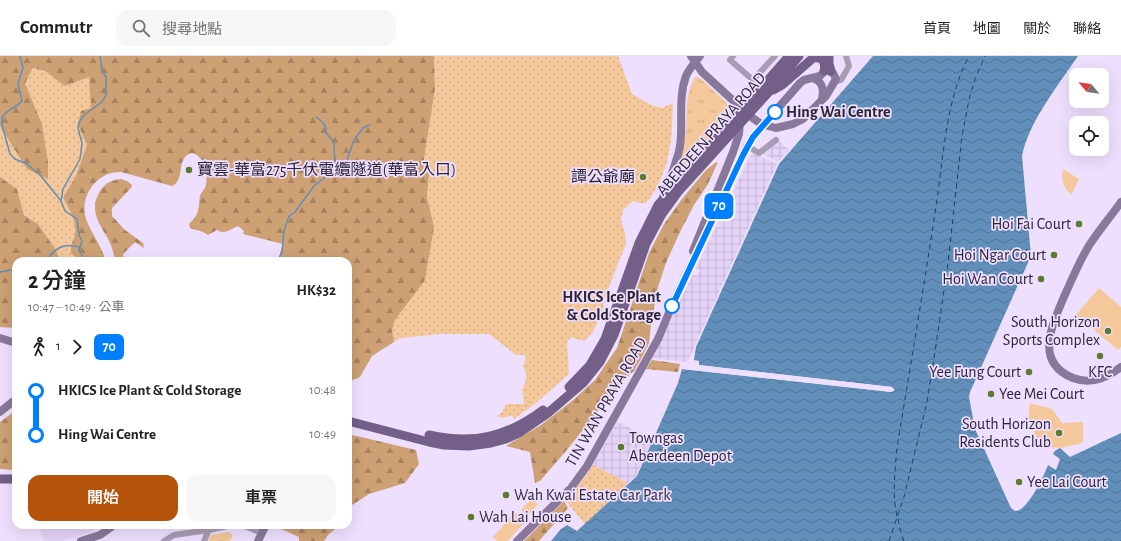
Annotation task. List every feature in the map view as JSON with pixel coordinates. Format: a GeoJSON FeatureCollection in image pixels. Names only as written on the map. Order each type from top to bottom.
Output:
{"type":"FeatureCollection","features":[{"type":"Feature","properties":{"kind":"main road","name":"ABERDEEN PRAYA ROAD"},"geometry":{"type":"LineString","coordinates":[[352,417],[430,436],[464,440],[498,435],[516,427],[547,407],[576,381],[598,353],[611,325],[639,243],[650,220],[663,199],[789,56]]}},
{"type":"Feature","properties":{"kind":"main road","name":"ABERDEEN PRAYA ROAD"},"geometry":{"type":"LineString","coordinates":[[352,422],[429,442],[444,445],[469,446],[506,439],[535,424],[584,382],[600,362],[614,335],[646,244],[662,214],[678,192],[767,94],[799,56]]}},
{"type":"Feature","properties":{"kind":"main road"},"geometry":{"type":"LineString","coordinates":[[826,78],[829,56]]}},
{"type":"Feature","properties":{"kind":"main road"},"geometry":{"type":"LineString","coordinates":[[767,94],[782,85],[813,58],[818,57],[823,60],[826,78]]}},
{"type":"Feature","properties":{"kind":"main road"},"geometry":{"type":"LineString","coordinates":[[0,479],[12,479]]}},
{"type":"Feature","properties":{"kind":"street"},"geometry":{"type":"LineString","coordinates":[[732,58],[754,80],[775,56]]}},
{"type":"Feature","properties":{"kind":"street"},"geometry":{"type":"LineString","coordinates":[[695,58],[702,72],[732,100],[761,124],[776,128],[787,126],[803,119],[830,91],[826,78],[844,74],[849,66],[846,56]]}},
{"type":"Feature","properties":{"kind":"street"},"geometry":{"type":"LineString","coordinates":[[663,199],[664,191],[671,178],[676,162],[680,143],[681,101],[683,86],[695,58]]}},
{"type":"Feature","properties":{"kind":"street","name":"TIN WAN PRAYA ROAD"},"geometry":{"type":"LineString","coordinates":[[517,541],[561,498],[578,479],[658,339],[676,296],[747,146],[758,131],[800,83],[804,80],[826,78]]}},
{"type":"Feature","properties":{"kind":"street"},"geometry":{"type":"LineString","coordinates":[[676,296],[685,268],[737,141],[740,122],[732,100]]}},
{"type":"Feature","properties":{"kind":"street"},"geometry":{"type":"LineString","coordinates":[[747,146],[759,152],[776,140]]}},
{"type":"Feature","properties":{"kind":"street"},"geometry":{"type":"LineString","coordinates":[[1121,202],[1090,244],[1082,258],[1050,332],[1049,344],[1052,357],[1059,368],[1078,380],[1099,380],[1109,376],[1121,367]]}},
{"type":"Feature","properties":{"kind":"street"},"geometry":{"type":"LineString","coordinates":[[0,338],[12,342]]}},
{"type":"Feature","properties":{"kind":"street"},"geometry":{"type":"LineString","coordinates":[[0,412],[12,402]]}},
{"type":"Feature","properties":{"kind":"street"},"geometry":{"type":"LineString","coordinates":[[81,541],[100,535],[108,529]]}},
{"type":"Feature","properties":{"kind":"street"},"geometry":{"type":"LineString","coordinates":[[164,541],[174,535],[213,529]]}},
{"type":"Feature","properties":{"kind":"street"},"geometry":{"type":"LineString","coordinates":[[248,529],[260,537]]}},
{"type":"Feature","properties":{"kind":"street"},"geometry":{"type":"LineString","coordinates":[[204,541],[209,530]]}},
{"type":"Feature","properties":{"kind":"shaded area"},"geometry":{"type":"Polygon","coordinates":[[[779,141],[789,150],[778,162],[762,153],[779,141]]]}},
{"type":"Feature","properties":{"kind":"shaded area"},"geometry":{"type":"Polygon","coordinates":[[[754,154],[777,164],[687,362],[652,358],[693,274],[697,276],[700,270],[696,268],[751,155],[754,154]]]}},
{"type":"Feature","properties":{"kind":"shaded area"},"geometry":{"type":"Polygon","coordinates":[[[617,422],[653,439],[636,476],[628,483],[593,465],[617,422]]]}},
{"type":"Feature","properties":{"kind":"shaded area"},"geometry":{"type":"Polygon","coordinates":[[[40,529],[96,529],[62,541],[44,541],[40,529]]]}},
{"type":"Feature","properties":{"kind":"green space"},"geometry":{"type":"Polygon","coordinates":[[[0,56],[434,56],[435,89],[423,166],[429,174],[427,197],[434,227],[425,280],[395,320],[392,330],[394,342],[372,356],[360,377],[352,380],[352,257],[279,257],[283,244],[243,234],[244,231],[238,226],[225,232],[217,230],[208,235],[202,231],[190,228],[189,224],[197,214],[200,196],[207,180],[203,162],[192,153],[187,155],[184,159],[179,179],[172,186],[121,172],[112,173],[98,180],[92,186],[88,194],[85,202],[85,210],[88,224],[104,257],[76,257],[71,253],[71,247],[75,234],[75,224],[72,214],[63,197],[75,178],[87,145],[78,125],[81,111],[91,108],[89,77],[65,86],[45,71],[33,68],[25,83],[42,124],[48,162],[48,179],[27,169],[0,126],[0,56]]]}},
{"type":"Feature","properties":{"kind":"green space"},"geometry":{"type":"Polygon","coordinates":[[[434,56],[618,56],[632,94],[651,105],[662,108],[673,103],[672,135],[669,155],[663,175],[646,203],[633,201],[623,210],[621,220],[625,233],[626,244],[606,294],[602,314],[592,333],[584,341],[571,337],[567,342],[569,374],[536,403],[514,419],[512,415],[503,418],[497,416],[502,412],[506,404],[524,404],[522,389],[526,378],[526,373],[523,367],[526,358],[524,355],[516,355],[489,334],[441,334],[400,338],[394,342],[392,330],[395,320],[434,228],[427,197],[429,174],[423,167],[435,89],[434,56]]]}},
{"type":"Feature","properties":{"kind":"green space"},"geometry":{"type":"Polygon","coordinates":[[[33,68],[45,71],[65,85],[89,77],[92,108],[78,125],[87,145],[75,178],[63,197],[72,214],[75,224],[75,234],[71,246],[71,252],[76,257],[59,257],[56,250],[38,224],[24,215],[17,189],[0,177],[0,126],[9,139],[42,124],[25,83],[33,68]]]}},
{"type":"Feature","properties":{"kind":"green space"},"geometry":{"type":"Polygon","coordinates":[[[696,76],[731,107],[731,114],[677,174],[686,131],[688,96],[696,76]]]}},
{"type":"Feature","properties":{"kind":"green space"},"geometry":{"type":"Polygon","coordinates":[[[718,162],[708,184],[694,205],[679,234],[666,263],[658,287],[649,343],[642,357],[634,371],[622,381],[540,481],[535,483],[530,452],[506,446],[541,425],[572,401],[595,380],[617,348],[649,253],[664,224],[706,170],[718,162]]]}},
{"type":"Feature","properties":{"kind":"green space"},"geometry":{"type":"Polygon","coordinates":[[[1063,169],[1079,179],[1071,195],[1063,183],[1063,169]]]}},
{"type":"Feature","properties":{"kind":"green space"},"geometry":{"type":"Polygon","coordinates":[[[0,177],[17,189],[24,215],[38,224],[56,250],[59,257],[12,257],[12,328],[0,327],[0,177]]]}},
{"type":"Feature","properties":{"kind":"green space"},"geometry":{"type":"Polygon","coordinates":[[[121,179],[132,185],[131,188],[112,208],[112,216],[125,230],[143,243],[144,248],[135,242],[123,254],[123,257],[114,257],[111,246],[98,220],[95,209],[95,203],[100,191],[106,184],[114,180],[121,179]]]}},
{"type":"Feature","properties":{"kind":"green space","name":"South Horizon Sports Complex"},"geometry":{"type":"Polygon","coordinates":[[[1099,288],[1121,307],[1121,347],[1118,350],[1076,315],[1099,288]]]}},
{"type":"Feature","properties":{"kind":"green space"},"geometry":{"type":"Polygon","coordinates":[[[652,360],[680,364],[678,372],[646,369],[652,360]]]}},
{"type":"Feature","properties":{"kind":"green space","name":"South Horizon Residents Club"},"geometry":{"type":"Polygon","coordinates":[[[1030,403],[1052,409],[1062,423],[1083,422],[1083,443],[1060,448],[1042,446],[1028,422],[1030,403]]]}},
{"type":"Feature","properties":{"kind":"green space"},"geometry":{"type":"Polygon","coordinates":[[[12,413],[12,470],[0,469],[0,422],[12,413]]]}},
{"type":"Feature","properties":{"kind":"green space"},"geometry":{"type":"Polygon","coordinates":[[[352,435],[416,450],[419,464],[405,483],[369,494],[352,505],[352,435]]]}},
{"type":"Feature","properties":{"kind":"green space"},"geometry":{"type":"Polygon","coordinates":[[[593,465],[628,483],[585,524],[565,500],[576,489],[593,465]]]}},
{"type":"Feature","properties":{"kind":"green space"},"geometry":{"type":"Polygon","coordinates":[[[531,499],[538,504],[528,516],[521,510],[531,499]]]}},
{"type":"Feature","properties":{"kind":"green space"},"geometry":{"type":"Polygon","coordinates":[[[564,501],[568,508],[539,541],[524,541],[564,501]]]}},
{"type":"Feature","properties":{"kind":"green space"},"geometry":{"type":"Polygon","coordinates":[[[515,512],[525,522],[508,541],[497,541],[493,537],[515,512]]]}},
{"type":"Feature","properties":{"kind":"green space"},"geometry":{"type":"Polygon","coordinates":[[[281,529],[335,529],[324,541],[299,541],[299,537],[281,529]]]}},
{"type":"Feature","properties":{"kind":"green space"},"geometry":{"type":"Polygon","coordinates":[[[228,532],[233,535],[230,541],[208,541],[211,535],[228,532]]]}},
{"type":"Feature","properties":{"kind":"water"},"geometry":{"type":"Polygon","coordinates":[[[873,56],[1078,56],[1037,117],[1025,143],[1022,156],[1031,256],[969,397],[975,429],[1011,508],[1015,511],[1020,510],[1030,500],[1048,465],[1056,470],[1060,459],[1053,454],[1055,451],[1060,448],[1070,457],[1121,433],[1121,541],[551,541],[561,529],[567,525],[577,531],[637,476],[678,383],[682,369],[892,392],[892,387],[699,365],[699,361],[694,360],[696,347],[779,164],[873,56]]]}},
{"type":"Feature","properties":{"kind":"pier"},"geometry":{"type":"Polygon","coordinates":[[[697,365],[892,387],[894,391],[891,392],[682,369],[682,367],[892,389],[698,367],[697,365]]]}},
{"type":"Feature","properties":{"kind":"waterway"},"geometry":{"type":"LineString","coordinates":[[2,117],[22,101],[18,83],[23,68],[20,56]]}},
{"type":"Feature","properties":{"kind":"waterway"},"geometry":{"type":"LineString","coordinates":[[61,201],[63,189],[80,159],[82,143],[78,128],[79,122],[84,115],[102,102],[106,95],[106,77],[102,71],[100,56]]}},
{"type":"Feature","properties":{"kind":"waterway"},"geometry":{"type":"LineString","coordinates":[[2,117],[2,125],[10,154],[15,159],[27,164],[41,176],[61,201],[65,211],[77,219],[79,235],[82,241],[79,250],[83,257]]}},
{"type":"Feature","properties":{"kind":"waterway"},"geometry":{"type":"LineString","coordinates":[[316,117],[324,124],[326,133],[334,142],[335,169]]}},
{"type":"Feature","properties":{"kind":"waterway"},"geometry":{"type":"LineString","coordinates":[[280,257],[282,251],[284,231],[289,216],[295,212],[314,186],[347,160],[354,140],[363,128],[369,125]]}},
{"type":"Feature","properties":{"kind":"waterway"},"geometry":{"type":"LineString","coordinates":[[50,257],[53,252],[60,247],[79,247]]}},
{"type":"Feature","properties":{"kind":"waterway"},"geometry":{"type":"LineString","coordinates":[[0,272],[12,270]]}},
{"type":"Feature","properties":{"kind":"ferry route"},"geometry":{"type":"LineString","coordinates":[[897,516],[894,491],[897,448],[939,187],[946,130],[955,92],[969,56]]}},
{"type":"Feature","properties":{"kind":"ferry route"},"geometry":{"type":"LineString","coordinates":[[889,541],[904,497],[927,402],[948,263],[962,136],[975,79],[985,56]]}},
{"type":"Feature","properties":{"kind":"ferry route"},"geometry":{"type":"LineString","coordinates":[[898,519],[904,541]]}},
{"type":"Feature","properties":{"kind":"bus line","name":"70"},"geometry":{"type":"LineString","coordinates":[[672,306],[747,146],[775,112]]}},
{"type":"Feature","properties":{"kind":"place","name":"Hing Wai Centre"},"geometry":{"type":"Point","coordinates":[775,112]}},
{"type":"Feature","properties":{"kind":"place","name":"寶雲-華富275千伏電纜隧道(華富入口)"},"geometry":{"type":"Point","coordinates":[189,170]}},
{"type":"Feature","properties":{"kind":"place","name":"譚公爺廟"},"geometry":{"type":"Point","coordinates":[643,177]}},
{"type":"Feature","properties":{"kind":"place","name":"Hoi Fai Court"},"geometry":{"type":"Point","coordinates":[1079,224]}},
{"type":"Feature","properties":{"kind":"place","name":"Hoi Ngar Court"},"geometry":{"type":"Point","coordinates":[1054,255]}},
{"type":"Feature","properties":{"kind":"place","name":"Hoi Wan Court"},"geometry":{"type":"Point","coordinates":[1041,279]}},
{"type":"Feature","properties":{"kind":"place","name":"HKICS Ice Plant & Cold Storage"},"geometry":{"type":"Point","coordinates":[672,306]}},
{"type":"Feature","properties":{"kind":"place","name":"South Horizon Sports Complex"},"geometry":{"type":"Point","coordinates":[1108,331]}},
{"type":"Feature","properties":{"kind":"place","name":"KFC"},"geometry":{"type":"Point","coordinates":[1100,356]}},
{"type":"Feature","properties":{"kind":"place","name":"Yee Fung Court"},"geometry":{"type":"Point","coordinates":[1029,372]}},
{"type":"Feature","properties":{"kind":"place","name":"Yee Mei Court"},"geometry":{"type":"Point","coordinates":[991,394]}},
{"type":"Feature","properties":{"kind":"place","name":"South Horizon Residents Club"},"geometry":{"type":"Point","coordinates":[1059,433]}},
{"type":"Feature","properties":{"kind":"place","name":"Towngas Aberdeen Depot"},"geometry":{"type":"Point","coordinates":[621,447]}},
{"type":"Feature","properties":{"kind":"place","name":"Yee Lai Court"},"geometry":{"type":"Point","coordinates":[1019,482]}},
{"type":"Feature","properties":{"kind":"place","name":"Wah Kwai Estate Car Park"},"geometry":{"type":"Point","coordinates":[506,495]}},
{"type":"Feature","properties":{"kind":"place","name":"Wah Lai House"},"geometry":{"type":"Point","coordinates":[471,517]}}]}
